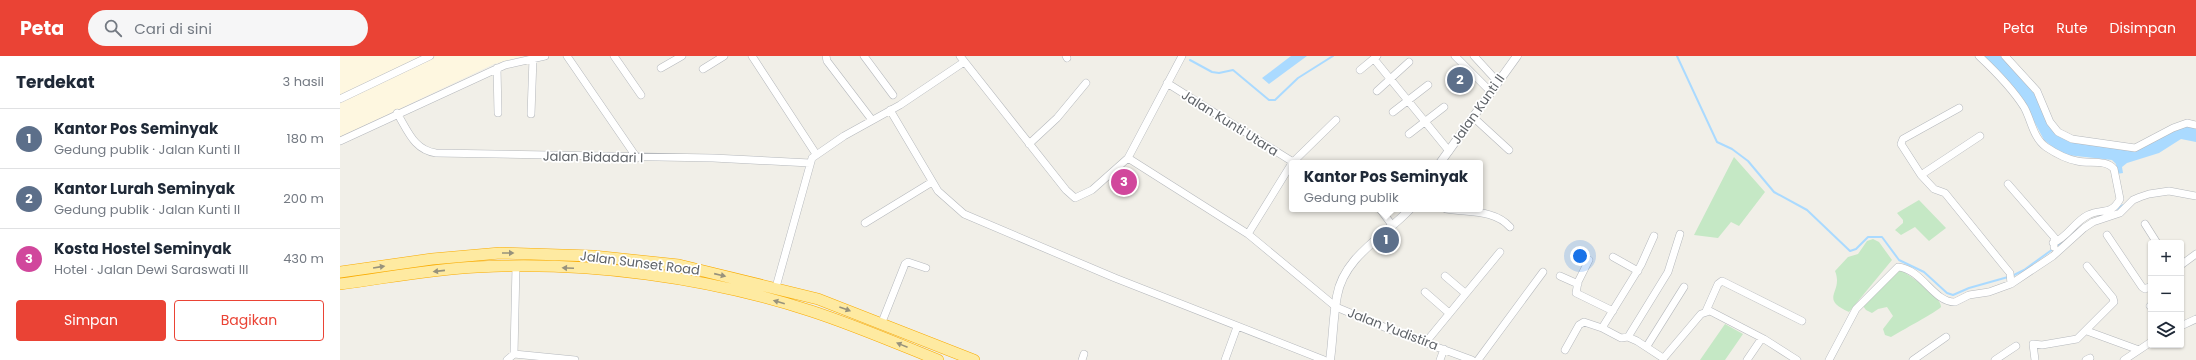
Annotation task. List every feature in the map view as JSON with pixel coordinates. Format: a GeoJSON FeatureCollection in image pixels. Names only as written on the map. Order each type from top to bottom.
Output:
{"type":"FeatureCollection","features":[{"type":"Feature","properties":{"kind":"highway","name":"Jalan Sunset Road"},"geometry":{"type":"LineString","coordinates":[[340,272],[464,255],[533,253],[593,256],[679,265],[818,298],[882,322],[974,360]]}},
{"type":"Feature","properties":{"kind":"highway","name":"Jalan Sunset Road"},"geometry":{"type":"LineString","coordinates":[[340,284],[438,271],[516,266],[571,268],[654,275],[721,287],[811,311],[938,360]]}},
{"type":"Feature","properties":{"kind":"street"},"geometry":{"type":"LineString","coordinates":[[340,99],[430,56]]}},
{"type":"Feature","properties":{"kind":"street"},"geometry":{"type":"LineString","coordinates":[[340,141],[397,113],[511,62],[545,56]]}},
{"type":"Feature","properties":{"kind":"street"},"geometry":{"type":"LineString","coordinates":[[567,56],[637,158]]}},
{"type":"Feature","properties":{"kind":"street"},"geometry":{"type":"LineString","coordinates":[[614,56],[641,95]]}},
{"type":"Feature","properties":{"kind":"street"},"geometry":{"type":"LineString","coordinates":[[661,68],[682,56]]}},
{"type":"Feature","properties":{"kind":"street"},"geometry":{"type":"LineString","coordinates":[[703,69],[724,56]]}},
{"type":"Feature","properties":{"kind":"street"},"geometry":{"type":"LineString","coordinates":[[752,56],[816,154]]}},
{"type":"Feature","properties":{"kind":"street"},"geometry":{"type":"LineString","coordinates":[[826,56],[827,62],[872,120]]}},
{"type":"Feature","properties":{"kind":"street"},"geometry":{"type":"LineString","coordinates":[[864,56],[893,95]]}},
{"type":"Feature","properties":{"kind":"street"},"geometry":{"type":"LineString","coordinates":[[960,56],[1070,195],[1076,198],[1087,194],[1128,158],[1182,56]]}},
{"type":"Feature","properties":{"kind":"street"},"geometry":{"type":"LineString","coordinates":[[1455,56],[1490,91]]}},
{"type":"Feature","properties":{"kind":"street"},"geometry":{"type":"LineString","coordinates":[[1474,56],[1497,81]]}},
{"type":"Feature","properties":{"kind":"street","name":"Jalan Kunti II"},"geometry":{"type":"LineString","coordinates":[[1442,160],[1497,81],[1517,56]]}},
{"type":"Feature","properties":{"kind":"street"},"geometry":{"type":"LineString","coordinates":[[1979,56],[2016,96],[2024,108],[2037,137],[2044,146],[2074,161],[2103,163],[2112,166],[2114,169],[2120,199],[2116,207],[2104,212],[2089,214],[2077,222],[2054,249]]}},
{"type":"Feature","properties":{"kind":"street"},"geometry":{"type":"LineString","coordinates":[[2005,56],[2037,91],[2050,122],[2058,132],[2072,140],[2135,148],[2173,128],[2187,123],[2196,125]]}},
{"type":"Feature","properties":{"kind":"street"},"geometry":{"type":"LineString","coordinates":[[530,114],[533,58]]}},
{"type":"Feature","properties":{"kind":"street"},"geometry":{"type":"LineString","coordinates":[[1360,70],[1375,58],[1449,151]]}},
{"type":"Feature","properties":{"kind":"street"},"geometry":{"type":"LineString","coordinates":[[776,287],[810,163],[816,154],[890,110],[964,62]]}},
{"type":"Feature","properties":{"kind":"street"},"geometry":{"type":"LineString","coordinates":[[1377,91],[1391,80],[1409,62]]}},
{"type":"Feature","properties":{"kind":"street"},"geometry":{"type":"LineString","coordinates":[[497,68],[498,114]]}},
{"type":"Feature","properties":{"kind":"street"},"geometry":{"type":"LineString","coordinates":[[1029,144],[1057,118],[1086,83]]}},
{"type":"Feature","properties":{"kind":"street","name":"Jalan Kunti Utara"},"geometry":{"type":"LineString","coordinates":[[1167,83],[1289,161]]}},
{"type":"Feature","properties":{"kind":"street"},"geometry":{"type":"LineString","coordinates":[[1393,112],[1428,84]]}},
{"type":"Feature","properties":{"kind":"street"},"geometry":{"type":"LineString","coordinates":[[1409,134],[1444,108]]}},
{"type":"Feature","properties":{"kind":"street"},"geometry":{"type":"LineString","coordinates":[[1959,108],[1902,139],[1901,144],[1921,175],[1934,189],[1945,193],[2010,278]]}},
{"type":"Feature","properties":{"kind":"street"},"geometry":{"type":"LineString","coordinates":[[890,110],[932,182],[945,199],[964,214],[1115,278],[1324,360]]}},
{"type":"Feature","properties":{"kind":"street","name":"Jalan Bidadari I"},"geometry":{"type":"LineString","coordinates":[[397,113],[416,144],[425,152],[637,158],[713,158],[810,163]]}},
{"type":"Feature","properties":{"kind":"street"},"geometry":{"type":"LineString","coordinates":[[1473,117],[1509,150]]}},
{"type":"Feature","properties":{"kind":"street","name":"Jalan Kunti Utara"},"geometry":{"type":"LineString","coordinates":[[1295,160],[1336,120]]}},
{"type":"Feature","properties":{"kind":"street"},"geometry":{"type":"LineString","coordinates":[[1921,175],[1980,136]]}},
{"type":"Feature","properties":{"kind":"street","name":"Jalan Yudistira"},"geometry":{"type":"LineString","coordinates":[[1128,158],[1248,234],[1336,307],[1396,332],[1472,360]]}},
{"type":"Feature","properties":{"kind":"street","name":"Jalan Kunti Utara"},"geometry":{"type":"LineString","coordinates":[[1248,234],[1289,168]]}},
{"type":"Feature","properties":{"kind":"street"},"geometry":{"type":"LineString","coordinates":[[865,223],[932,182]]}},
{"type":"Feature","properties":{"kind":"street"},"geometry":{"type":"LineString","coordinates":[[2008,184],[2054,237],[2054,249]]}},
{"type":"Feature","properties":{"kind":"street"},"geometry":{"type":"LineString","coordinates":[[1829,360],[1856,309],[1898,267],[1912,271],[1944,300],[1951,302],[1960,301],[1969,295],[1989,292],[2093,222],[2120,213],[2133,200],[2154,193],[2169,191],[2196,196]]}},
{"type":"Feature","properties":{"kind":"street"},"geometry":{"type":"LineString","coordinates":[[1382,212],[1392,225]]}},
{"type":"Feature","properties":{"kind":"street"},"geometry":{"type":"LineString","coordinates":[[1330,360],[1339,290],[1349,269],[1375,239],[1407,212]]}},
{"type":"Feature","properties":{"kind":"street"},"geometry":{"type":"LineString","coordinates":[[1470,212],[1494,215],[1504,220],[1510,227]]}},
{"type":"Feature","properties":{"kind":"street"},"geometry":{"type":"LineString","coordinates":[[2145,224],[2155,240]]}},
{"type":"Feature","properties":{"kind":"street"},"geometry":{"type":"LineString","coordinates":[[1628,337],[1668,272],[1680,234]]}},
{"type":"Feature","properties":{"kind":"street"},"geometry":{"type":"LineString","coordinates":[[2107,235],[2142,287],[2146,289],[2148,288]]}},
{"type":"Feature","properties":{"kind":"street"},"geometry":{"type":"LineString","coordinates":[[1602,328],[1638,271],[1649,250],[1654,236]]}},
{"type":"Feature","properties":{"kind":"street"},"geometry":{"type":"LineString","coordinates":[[1426,342],[1500,252]]}},
{"type":"Feature","properties":{"kind":"street"},"geometry":{"type":"LineString","coordinates":[[2184,263],[2196,254]]}},
{"type":"Feature","properties":{"kind":"street"},"geometry":{"type":"LineString","coordinates":[[1613,257],[1638,271]]}},
{"type":"Feature","properties":{"kind":"street"},"geometry":{"type":"LineString","coordinates":[[1589,260],[1578,284],[1576,293],[1613,311]]}},
{"type":"Feature","properties":{"kind":"street"},"geometry":{"type":"LineString","coordinates":[[882,322],[905,264],[908,262],[926,268]]}},
{"type":"Feature","properties":{"kind":"street"},"geometry":{"type":"LineString","coordinates":[[514,354],[516,266]]}},
{"type":"Feature","properties":{"kind":"street"},"geometry":{"type":"LineString","coordinates":[[2033,360],[2032,346],[2034,344],[2042,345],[2077,340],[2111,306],[2114,300],[2087,266]]}},
{"type":"Feature","properties":{"kind":"street"},"geometry":{"type":"LineString","coordinates":[[1478,360],[1543,272]]}},
{"type":"Feature","properties":{"kind":"street"},"geometry":{"type":"LineString","coordinates":[[1445,276],[1465,293]]}},
{"type":"Feature","properties":{"kind":"street"},"geometry":{"type":"LineString","coordinates":[[1560,276],[1578,284]]}},
{"type":"Feature","properties":{"kind":"street"},"geometry":{"type":"LineString","coordinates":[[1565,350],[1582,322],[1602,328],[1621,338],[1628,337],[1647,346],[1662,359],[1693,322],[1706,311],[1718,284],[1722,281],[1802,321]]}},
{"type":"Feature","properties":{"kind":"street"},"geometry":{"type":"LineString","coordinates":[[1647,346],[1684,288]]}},
{"type":"Feature","properties":{"kind":"street"},"geometry":{"type":"LineString","coordinates":[[1425,292],[1449,313]]}},
{"type":"Feature","properties":{"kind":"street"},"geometry":{"type":"LineString","coordinates":[[1706,311],[1713,312],[1762,338],[1788,357],[1797,360]]}},
{"type":"Feature","properties":{"kind":"street"},"geometry":{"type":"LineString","coordinates":[[2184,324],[2196,318]]}},
{"type":"Feature","properties":{"kind":"street"},"geometry":{"type":"LineString","coordinates":[[1225,360],[1237,327]]}},
{"type":"Feature","properties":{"kind":"street"},"geometry":{"type":"LineString","coordinates":[[2087,331],[2139,350]]}},
{"type":"Feature","properties":{"kind":"street"},"geometry":{"type":"LineString","coordinates":[[1913,360],[1946,337]]}},
{"type":"Feature","properties":{"kind":"street"},"geometry":{"type":"LineString","coordinates":[[1747,360],[1762,338]]}},
{"type":"Feature","properties":{"kind":"street"},"geometry":{"type":"LineString","coordinates":[[2124,360],[2148,344]]}},
{"type":"Feature","properties":{"kind":"street"},"geometry":{"type":"LineString","coordinates":[[1995,360],[2016,346]]}},
{"type":"Feature","properties":{"kind":"street"},"geometry":{"type":"LineString","coordinates":[[1440,360],[1444,349]]}},
{"type":"Feature","properties":{"kind":"street"},"geometry":{"type":"LineString","coordinates":[[507,360],[514,354],[575,360]]}},
{"type":"Feature","properties":{"kind":"shaded area"},"geometry":{"type":"Polygon","coordinates":[[[340,56],[523,56],[494,64],[340,137],[340,56]]]}},
{"type":"Feature","properties":{"kind":"green space"},"geometry":{"type":"Polygon","coordinates":[[[1734,157],[1765,192],[1739,226],[1731,222],[1718,238],[1694,235],[1734,157]]]}},
{"type":"Feature","properties":{"kind":"green space"},"geometry":{"type":"Polygon","coordinates":[[[1919,200],[1946,228],[1929,241],[1915,227],[1901,235],[1895,230],[1903,223],[1903,220],[1897,213],[1919,200]]]}},
{"type":"Feature","properties":{"kind":"green space"},"geometry":{"type":"Polygon","coordinates":[[[1873,239],[1879,242],[1892,260],[1849,312],[1835,303],[1833,299],[1837,285],[1835,271],[1848,257],[1858,254],[1867,241],[1873,239]]]}},
{"type":"Feature","properties":{"kind":"green space"},"geometry":{"type":"Polygon","coordinates":[[[1901,270],[1931,292],[1940,303],[1941,307],[1891,337],[1885,335],[1883,329],[1893,316],[1887,307],[1878,309],[1872,313],[1866,310],[1863,306],[1894,272],[1901,270]]]}},
{"type":"Feature","properties":{"kind":"green space"},"geometry":{"type":"Polygon","coordinates":[[[1725,324],[1743,334],[1725,360],[1700,360],[1725,324]]]}},
{"type":"Feature","properties":{"kind":"water"},"geometry":{"type":"Polygon","coordinates":[[[1291,56],[1307,56],[1269,84],[1262,78],[1291,56]]]}},
{"type":"Feature","properties":{"kind":"water"},"geometry":{"type":"Polygon","coordinates":[[[1982,56],[2001,56],[2032,90],[2039,100],[2050,125],[2071,142],[2131,148],[2188,124],[2196,125],[2196,142],[2181,139],[2159,153],[2127,163],[2122,167],[2123,173],[2117,174],[2116,164],[2112,160],[2067,155],[2055,149],[2044,140],[2028,110],[1982,56]]]}},
{"type":"Feature","properties":{"kind":"waterway"},"geometry":{"type":"LineString","coordinates":[[1190,60],[1212,72],[1219,73],[1233,70],[1269,100],[1275,100],[1298,78],[1333,56]]}},
{"type":"Feature","properties":{"kind":"waterway"},"geometry":{"type":"LineString","coordinates":[[1677,56],[1717,142],[1732,149],[1748,161],[1774,192],[1807,210],[1850,251],[1856,249],[1868,237],[1882,237],[1899,260],[1924,272],[1947,293],[1953,295],[1969,288],[2008,277]]}},
{"type":"Feature","properties":{"kind":"waterway"},"geometry":{"type":"LineString","coordinates":[[2114,211],[2123,205]]}},
{"type":"Feature","properties":{"kind":"waterway"},"geometry":{"type":"LineString","coordinates":[[2057,246],[2069,236]]}},
{"type":"Feature","properties":{"kind":"waterway"},"geometry":{"type":"LineString","coordinates":[[2012,276],[2024,270],[2053,249]]}},
{"type":"Feature","properties":{"kind":"place","name":"Kantor Lurah Seminyak"},"geometry":{"type":"Point","coordinates":[1460,80]}},
{"type":"Feature","properties":{"kind":"place","name":"Kosta Hostel Seminyak"},"geometry":{"type":"Point","coordinates":[1124,182]}},
{"type":"Feature","properties":{"kind":"place","name":"Kantor Pos Seminyak"},"geometry":{"type":"Point","coordinates":[1386,240]}}]}
